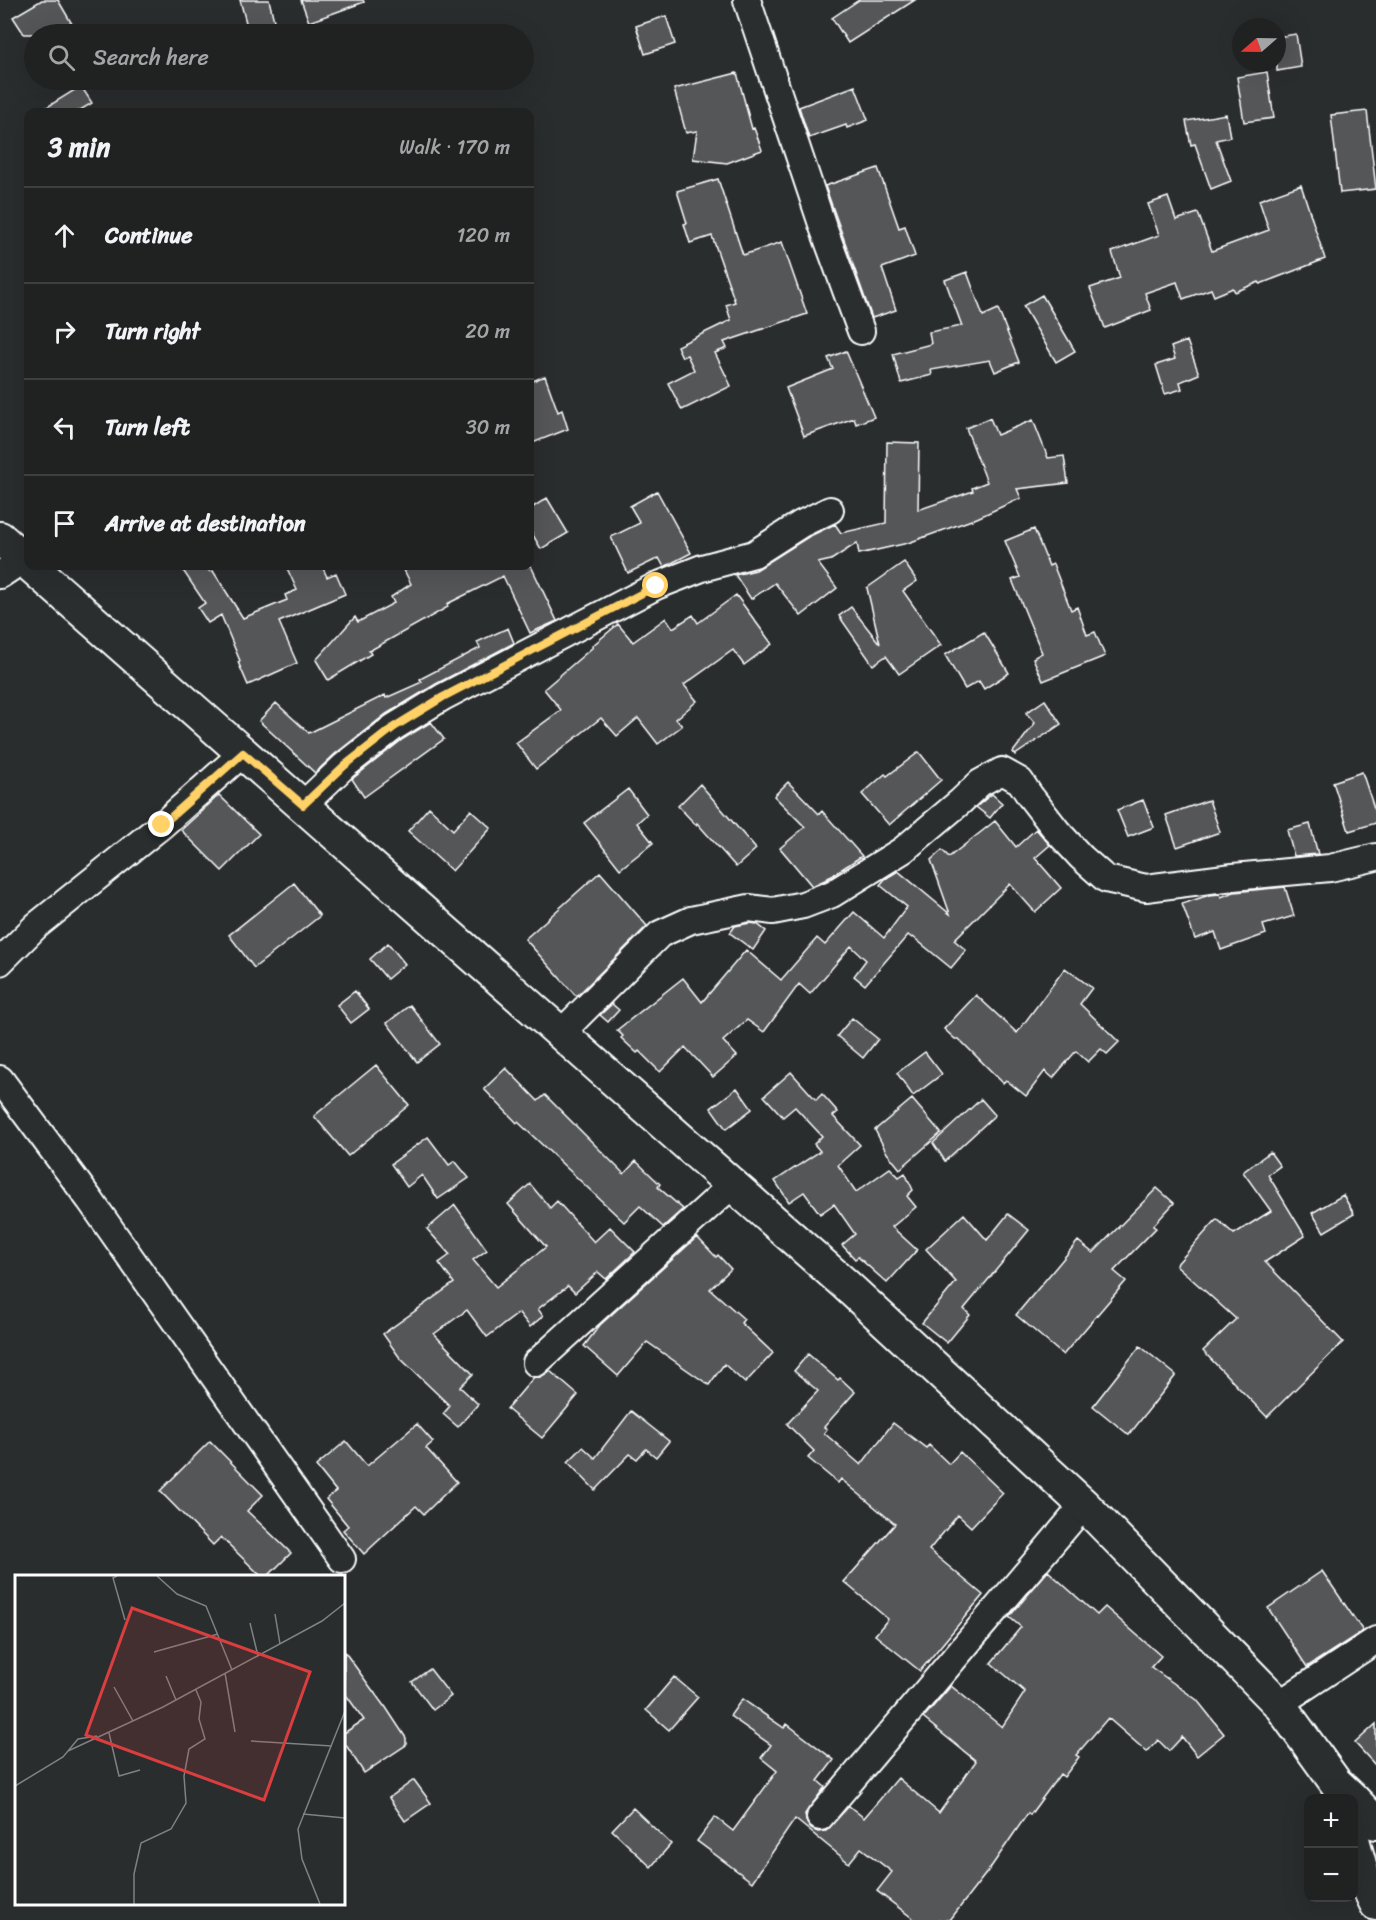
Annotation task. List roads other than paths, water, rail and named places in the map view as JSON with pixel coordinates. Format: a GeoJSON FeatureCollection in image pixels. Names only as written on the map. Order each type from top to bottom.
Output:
{"type":"FeatureCollection","features":[{"type":"Feature","properties":{"kind":"main road"},"geometry":{"type":"LineString","coordinates":[[0,538],[21,566]]}},
{"type":"Feature","properties":{"kind":"main road"},"geometry":{"type":"LineString","coordinates":[[26,570],[303,805],[846,1285],[1084,1505],[1279,1704],[1345,1794]]}},
{"type":"Feature","properties":{"kind":"main road"},"geometry":{"type":"LineString","coordinates":[[1358,1806],[1376,1823]]}},
{"type":"Feature","properties":{"kind":"main road"},"geometry":{"type":"LineString","coordinates":[[1355,1848],[1364,1879],[1376,1904]]}},
{"type":"Feature","properties":{"kind":"street"},"geometry":{"type":"LineString","coordinates":[[747,0],[861,331]]}},
{"type":"Feature","properties":{"kind":"street"},"geometry":{"type":"LineString","coordinates":[[303,805],[344,766],[394,727],[443,697],[656,586],[702,568],[754,554],[801,524],[830,510]]}},
{"type":"Feature","properties":{"kind":"street"},"geometry":{"type":"LineString","coordinates":[[0,962],[36,926],[162,825],[243,753]]}},
{"type":"Feature","properties":{"kind":"street"},"geometry":{"type":"LineString","coordinates":[[561,1033],[660,934],[691,920],[749,908],[773,911],[803,905],[832,894],[903,850],[980,783],[1002,771],[1020,781],[1057,831],[1081,857],[1106,879],[1126,884],[1146,888],[1330,868],[1376,857]]}},
{"type":"Feature","properties":{"kind":"street"},"geometry":{"type":"LineString","coordinates":[[0,1079],[90,1200],[342,1559]]}},
{"type":"Feature","properties":{"kind":"street"},"geometry":{"type":"LineString","coordinates":[[536,1363],[732,1185]]}},
{"type":"Feature","properties":{"kind":"street"},"geometry":{"type":"LineString","coordinates":[[820,1817],[1084,1505]]}},
{"type":"Feature","properties":{"kind":"street"},"geometry":{"type":"LineString","coordinates":[[1279,1704],[1376,1640]]}}]}
